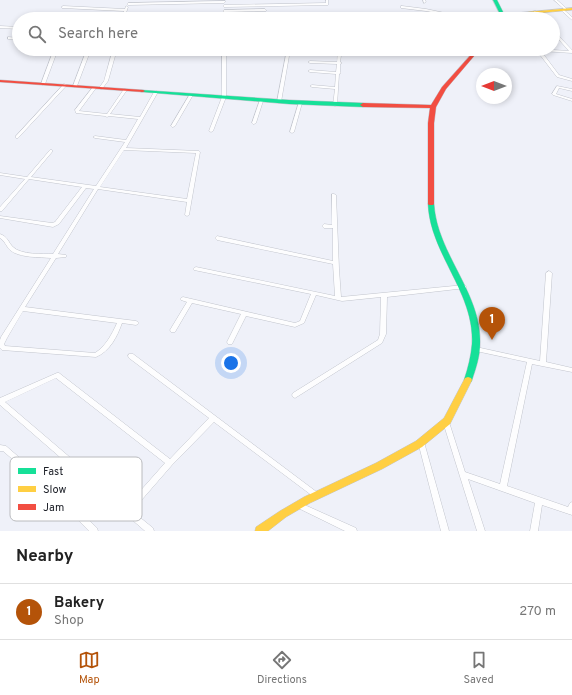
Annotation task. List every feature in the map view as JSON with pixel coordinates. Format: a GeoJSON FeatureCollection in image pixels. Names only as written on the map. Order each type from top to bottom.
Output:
{"type":"FeatureCollection","features":[{"type":"Feature","properties":{"kind":"street"},"geometry":{"type":"LineString","coordinates":[[312,0],[312,5]]}},
{"type":"Feature","properties":{"kind":"street"},"geometry":{"type":"LineString","coordinates":[[63,7],[126,10],[128,2],[312,5],[328,4],[327,0]]}},
{"type":"Feature","properties":{"kind":"street"},"geometry":{"type":"LineString","coordinates":[[495,0],[500,12]]}},
{"type":"Feature","properties":{"kind":"street"},"geometry":{"type":"LineString","coordinates":[[555,0],[567,9],[572,19]]}},
{"type":"Feature","properties":{"kind":"street"},"geometry":{"type":"LineString","coordinates":[[224,3],[224,11],[266,10]]}},
{"type":"Feature","properties":{"kind":"street"},"geometry":{"type":"LineString","coordinates":[[402,7],[436,12]]}},
{"type":"Feature","properties":{"kind":"street"},"geometry":{"type":"LineString","coordinates":[[536,12],[567,9]]}},
{"type":"Feature","properties":{"kind":"street"},"geometry":{"type":"LineString","coordinates":[[0,27],[12,28]]}},
{"type":"Feature","properties":{"kind":"street"},"geometry":{"type":"LineString","coordinates":[[560,39],[572,52]]}},
{"type":"Feature","properties":{"kind":"street"},"geometry":{"type":"LineString","coordinates":[[560,51],[572,52]]}},
{"type":"Feature","properties":{"kind":"street"},"geometry":{"type":"LineString","coordinates":[[43,84],[53,56]]}},
{"type":"Feature","properties":{"kind":"street"},"geometry":{"type":"LineString","coordinates":[[75,86],[86,56]]}},
{"type":"Feature","properties":{"kind":"street"},"geometry":{"type":"LineString","coordinates":[[113,56],[106,81],[77,112],[140,118]]}},
{"type":"Feature","properties":{"kind":"street"},"geometry":{"type":"LineString","coordinates":[[211,131],[224,97],[224,56]]}},
{"type":"Feature","properties":{"kind":"street"},"geometry":{"type":"LineString","coordinates":[[279,102],[287,56]]}},
{"type":"Feature","properties":{"kind":"street"},"geometry":{"type":"LineString","coordinates":[[335,105],[340,56]]}},
{"type":"Feature","properties":{"kind":"street"},"geometry":{"type":"LineString","coordinates":[[260,531],[282,514],[297,505],[386,464],[421,442],[446,422],[470,376],[476,349],[476,325],[472,307],[464,288],[437,236],[433,223],[430,185],[431,124],[433,107],[444,88],[472,56]]}},
{"type":"Feature","properties":{"kind":"street"},"geometry":{"type":"LineString","coordinates":[[544,56],[558,76],[572,80]]}},
{"type":"Feature","properties":{"kind":"street"},"geometry":{"type":"LineString","coordinates":[[310,62],[340,63]]}},
{"type":"Feature","properties":{"kind":"street"},"geometry":{"type":"LineString","coordinates":[[310,71],[339,73]]}},
{"type":"Feature","properties":{"kind":"street"},"geometry":{"type":"LineString","coordinates":[[0,81],[261,101],[335,105],[433,107]]}},
{"type":"Feature","properties":{"kind":"street"},"geometry":{"type":"LineString","coordinates":[[17,137],[64,85]]}},
{"type":"Feature","properties":{"kind":"street"},"geometry":{"type":"LineString","coordinates":[[312,86],[337,88]]}},
{"type":"Feature","properties":{"kind":"street"},"geometry":{"type":"LineString","coordinates":[[572,90],[558,87],[554,94],[572,100]]}},
{"type":"Feature","properties":{"kind":"street"},"geometry":{"type":"LineString","coordinates":[[107,116],[125,90]]}},
{"type":"Feature","properties":{"kind":"street"},"geometry":{"type":"LineString","coordinates":[[120,321],[114,334],[103,350],[96,355],[2,347],[1,342],[123,149],[156,92]]}},
{"type":"Feature","properties":{"kind":"street"},"geometry":{"type":"LineString","coordinates":[[173,126],[191,95]]}},
{"type":"Feature","properties":{"kind":"street"},"geometry":{"type":"LineString","coordinates":[[254,123],[261,101]]}},
{"type":"Feature","properties":{"kind":"street"},"geometry":{"type":"LineString","coordinates":[[292,132],[300,103]]}},
{"type":"Feature","properties":{"kind":"street"},"geometry":{"type":"LineString","coordinates":[[95,137],[127,141]]}},
{"type":"Feature","properties":{"kind":"street"},"geometry":{"type":"LineString","coordinates":[[123,149],[198,152],[187,215]]}},
{"type":"Feature","properties":{"kind":"street"},"geometry":{"type":"LineString","coordinates":[[0,210],[51,151]]}},
{"type":"Feature","properties":{"kind":"street"},"geometry":{"type":"LineString","coordinates":[[0,174],[189,201]]}},
{"type":"Feature","properties":{"kind":"street"},"geometry":{"type":"LineString","coordinates":[[0,217],[53,225],[57,223],[84,186]]}},
{"type":"Feature","properties":{"kind":"street"},"geometry":{"type":"LineString","coordinates":[[334,195],[335,263],[338,298]]}},
{"type":"Feature","properties":{"kind":"street"},"geometry":{"type":"LineString","coordinates":[[324,226],[334,227]]}},
{"type":"Feature","properties":{"kind":"street"},"geometry":{"type":"LineString","coordinates":[[0,236],[7,240],[13,250],[16,251],[39,256],[64,256]]}},
{"type":"Feature","properties":{"kind":"street"},"geometry":{"type":"LineString","coordinates":[[218,238],[335,263]]}},
{"type":"Feature","properties":{"kind":"street"},"geometry":{"type":"LineString","coordinates":[[196,269],[338,298],[384,296],[464,288]]}},
{"type":"Feature","properties":{"kind":"street"},"geometry":{"type":"LineString","coordinates":[[543,363],[549,273]]}},
{"type":"Feature","properties":{"kind":"street"},"geometry":{"type":"LineString","coordinates":[[183,299],[244,314],[298,324],[302,322],[314,294]]}},
{"type":"Feature","properties":{"kind":"street"},"geometry":{"type":"LineString","coordinates":[[295,395],[380,341],[383,334],[384,296]]}},
{"type":"Feature","properties":{"kind":"street"},"geometry":{"type":"LineString","coordinates":[[173,330],[190,301]]}},
{"type":"Feature","properties":{"kind":"street"},"geometry":{"type":"LineString","coordinates":[[23,309],[136,322]]}},
{"type":"Feature","properties":{"kind":"street"},"geometry":{"type":"LineString","coordinates":[[230,342],[244,314]]}},
{"type":"Feature","properties":{"kind":"street"},"geometry":{"type":"LineString","coordinates":[[476,349],[572,370]]}},
{"type":"Feature","properties":{"kind":"street"},"geometry":{"type":"LineString","coordinates":[[131,356],[316,495]]}},
{"type":"Feature","properties":{"kind":"street"},"geometry":{"type":"LineString","coordinates":[[503,488],[530,360]]}},
{"type":"Feature","properties":{"kind":"street"},"geometry":{"type":"LineString","coordinates":[[65,457],[0,401],[57,375],[170,463]]}},
{"type":"Feature","properties":{"kind":"street"},"geometry":{"type":"LineString","coordinates":[[142,494],[214,418]]}},
{"type":"Feature","properties":{"kind":"street"},"geometry":{"type":"LineString","coordinates":[[446,422],[481,531]]}},
{"type":"Feature","properties":{"kind":"street"},"geometry":{"type":"LineString","coordinates":[[421,442],[445,531]]}},
{"type":"Feature","properties":{"kind":"street"},"geometry":{"type":"LineString","coordinates":[[0,448],[4,448],[14,457]]}},
{"type":"Feature","properties":{"kind":"street"},"geometry":{"type":"LineString","coordinates":[[463,474],[538,501],[572,510]]}},
{"type":"Feature","properties":{"kind":"street"},"geometry":{"type":"LineString","coordinates":[[534,531],[538,501]]}},
{"type":"Feature","properties":{"kind":"street"},"geometry":{"type":"LineString","coordinates":[[297,505],[353,531]]}},
{"type":"Feature","properties":{"kind":"street"},"geometry":{"type":"LineString","coordinates":[[84,521],[94,531]]}},
{"type":"Feature","properties":{"kind":"street"},"geometry":{"type":"LineString","coordinates":[[138,521],[150,531]]}},
{"type":"Feature","properties":{"kind":"traffic: fast"},"geometry":{"type":"LineString","coordinates":[[495,0],[501,12]]}},
{"type":"Feature","properties":{"kind":"traffic: fast"},"geometry":{"type":"LineString","coordinates":[[143,91],[289,102],[363,105]]}},
{"type":"Feature","properties":{"kind":"traffic: fast"},"geometry":{"type":"LineString","coordinates":[[431,204],[433,222],[437,234],[467,298],[472,313],[476,344],[474,361],[468,380]]}},
{"type":"Feature","properties":{"kind":"traffic: slow"},"geometry":{"type":"LineString","coordinates":[[539,12],[572,9]]}},
{"type":"Feature","properties":{"kind":"traffic: slow"},"geometry":{"type":"LineString","coordinates":[[260,531],[283,514],[307,500],[379,466],[419,444],[447,421],[468,380]]}},
{"type":"Feature","properties":{"kind":"traffic: jam"},"geometry":{"type":"LineString","coordinates":[[431,204],[431,123],[433,107],[444,88],[472,56]]}},
{"type":"Feature","properties":{"kind":"traffic: jam"},"geometry":{"type":"LineString","coordinates":[[0,81],[143,91]]}},
{"type":"Feature","properties":{"kind":"traffic: jam"},"geometry":{"type":"LineString","coordinates":[[363,105],[433,107]]}},
{"type":"Feature","properties":{"kind":"place","name":"Bakery"},"geometry":{"type":"Point","coordinates":[492,340]}}]}
